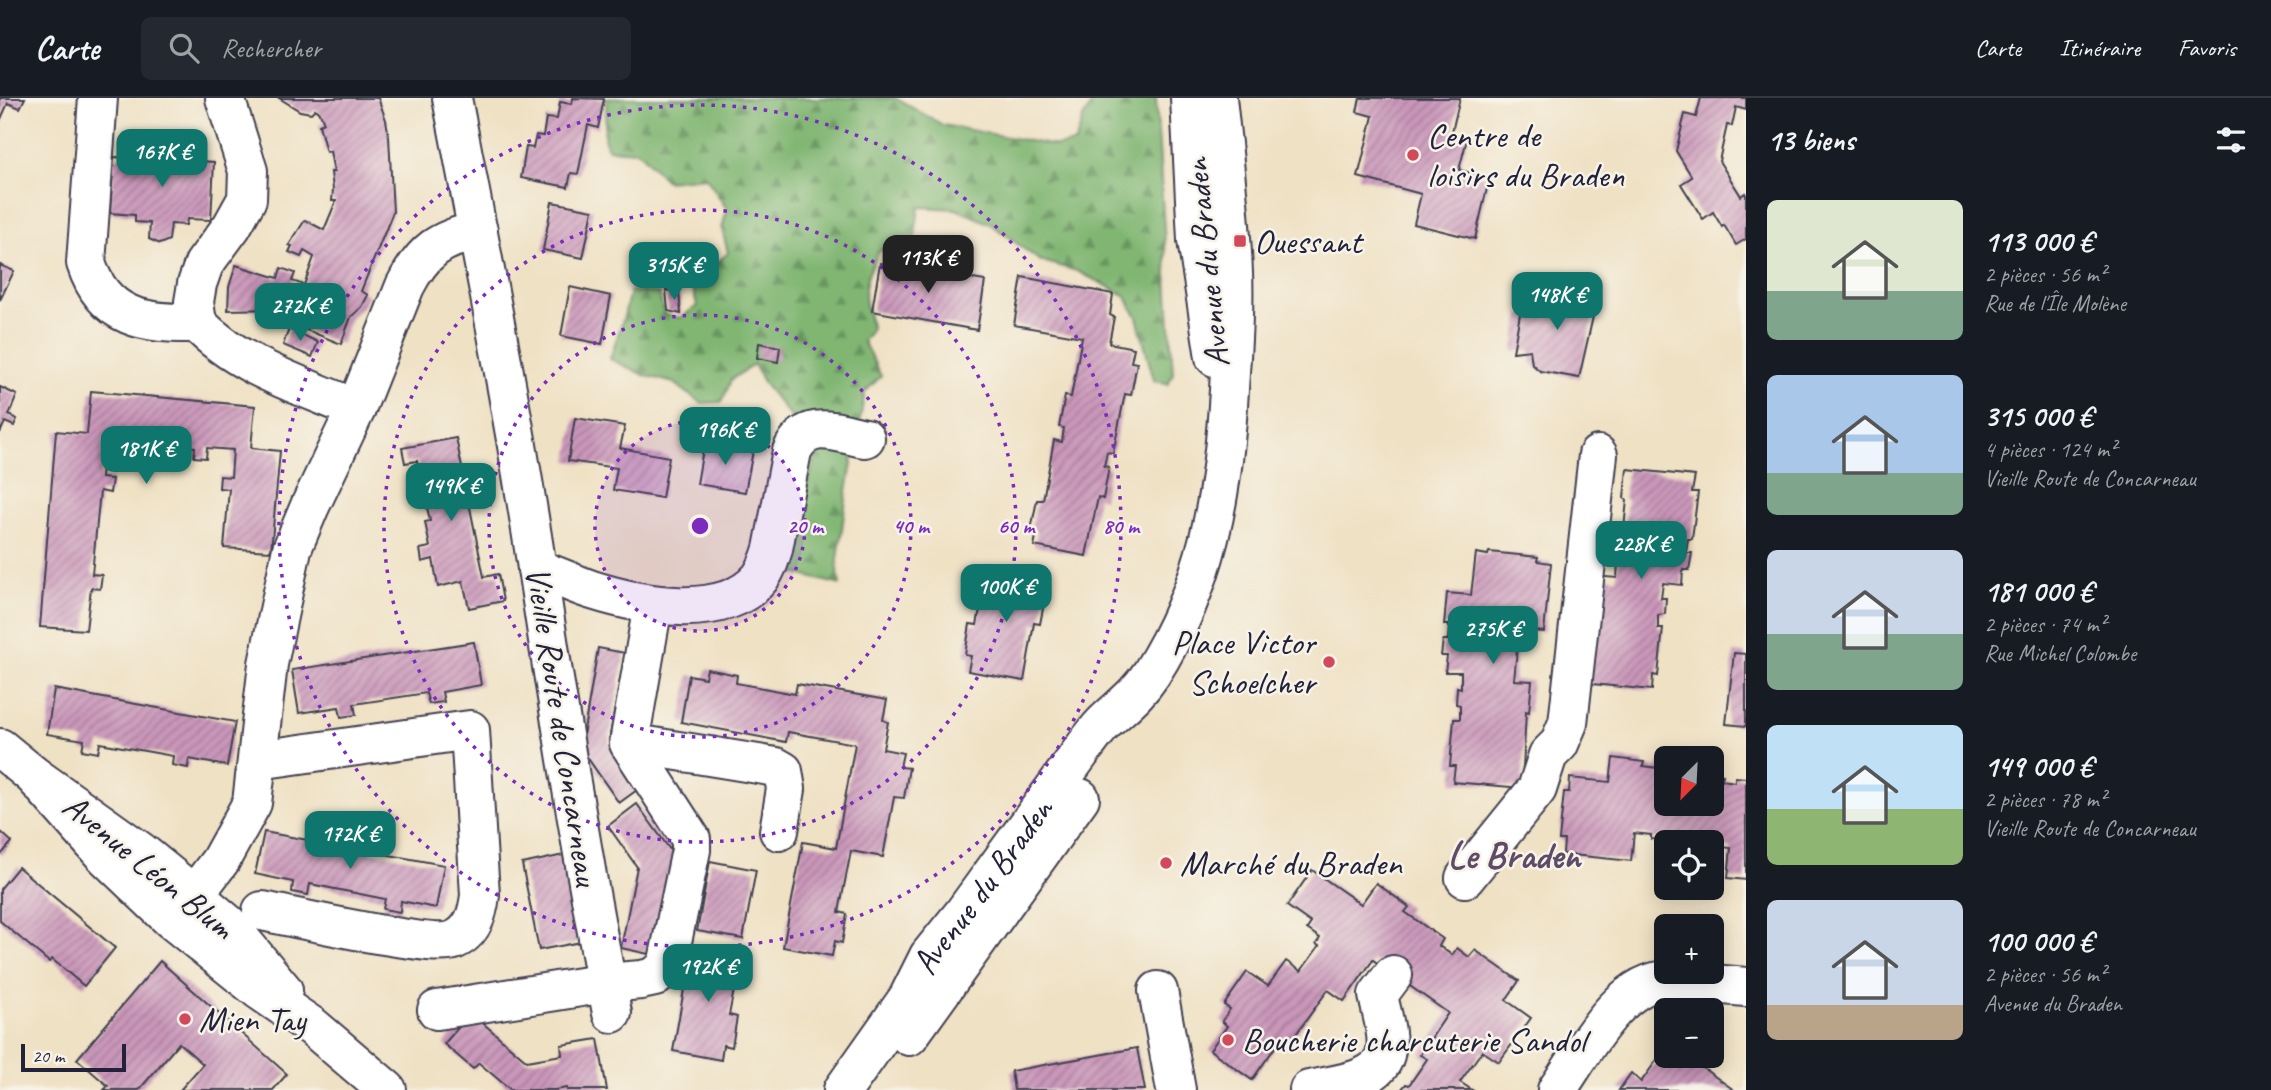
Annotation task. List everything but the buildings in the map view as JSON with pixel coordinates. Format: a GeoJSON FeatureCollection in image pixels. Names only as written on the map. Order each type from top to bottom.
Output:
{"type":"FeatureCollection","features":[{"type":"Feature","properties":{"kind":"street"},"geometry":{"type":"LineString","coordinates":[[98,98],[86,263],[92,280],[99,291],[126,314],[162,323],[197,323]]}},
{"type":"Feature","properties":{"kind":"street"},"geometry":{"type":"LineString","coordinates":[[225,98],[248,171],[247,199],[232,226],[204,264],[194,302],[197,323],[243,360],[356,409]]}},
{"type":"Feature","properties":{"kind":"street","name":"Vieille Route de Concarneau"},"geometry":{"type":"LineString","coordinates":[[452,98],[537,569],[609,998]]}},
{"type":"Feature","properties":{"kind":"street","name":"Avenue du Braden"},"geometry":{"type":"LineString","coordinates":[[1190,98],[1197,240],[1227,427]]}},
{"type":"Feature","properties":{"kind":"street","name":"Avenue du Braden"},"geometry":{"type":"LineString","coordinates":[[843,1090],[908,998],[929,956],[1086,745],[1106,721],[1135,696],[1165,650],[1203,565],[1217,508],[1227,427],[1233,340],[1233,272],[1217,98]]}},
{"type":"Feature","properties":{"kind":"street"},"geometry":{"type":"LineString","coordinates":[[183,908],[229,848],[252,803],[268,664],[292,549],[310,506],[356,409],[413,271],[433,247],[456,236],[478,231]]}},
{"type":"Feature","properties":{"kind":"street"},"geometry":{"type":"LineString","coordinates":[[537,569],[594,591],[653,605],[709,604],[727,600],[744,592],[761,577],[768,564],[792,451],[799,438],[809,431],[820,429],[865,438]]}},
{"type":"Feature","properties":{"kind":"street"},"geometry":{"type":"LineString","coordinates":[[1465,878],[1537,789],[1548,755],[1559,744],[1568,723],[1598,456]]}},
{"type":"Feature","properties":{"kind":"street"},"geometry":{"type":"LineString","coordinates":[[437,1010],[609,998],[641,980],[655,977],[667,966],[691,839],[629,743],[653,605]]}},
{"type":"Feature","properties":{"kind":"street","name":"Avenue du Braden"},"geometry":{"type":"LineString","coordinates":[[872,1090],[1106,762],[1122,737],[1135,696]]}},
{"type":"Feature","properties":{"kind":"street"},"geometry":{"type":"LineString","coordinates":[[258,760],[470,730],[480,895],[478,910],[470,927],[461,936],[447,942],[433,943],[262,911]]}},
{"type":"Feature","properties":{"kind":"street"},"geometry":{"type":"LineString","coordinates":[[629,743],[776,767],[783,771],[786,789],[779,831]]}},
{"type":"Feature","properties":{"kind":"street","name":"Avenue Léon Blum"},"geometry":{"type":"LineString","coordinates":[[0,748],[33,775],[141,852],[183,908],[227,923],[313,1027],[387,1090]]}},
{"type":"Feature","properties":{"kind":"street"},"geometry":{"type":"LineString","coordinates":[[953,976],[962,914]]}},
{"type":"Feature","properties":{"kind":"street"},"geometry":{"type":"LineString","coordinates":[[1309,1090],[1369,1076],[1380,1068],[1387,1048],[1378,995],[1393,975]]}},
{"type":"Feature","properties":{"kind":"street"},"geometry":{"type":"LineString","coordinates":[[1556,1090],[1616,1007],[1630,993],[1648,983],[1659,980],[1746,987]]}},
{"type":"Feature","properties":{"kind":"street"},"geometry":{"type":"LineString","coordinates":[[1158,991],[1176,1090]]}},
{"type":"Feature","properties":{"kind":"green space"},"geometry":{"type":"Polygon","coordinates":[[[607,98],[895,98],[943,125],[1056,146],[1075,143],[1083,118],[1095,98],[1156,98],[1173,374],[1168,384],[1154,381],[1137,317],[1125,295],[1077,271],[1039,260],[991,224],[956,209],[919,207],[915,237],[879,251],[866,281],[866,305],[872,329],[863,341],[881,376],[865,392],[847,491],[837,567],[840,585],[794,573],[796,520],[818,450],[764,384],[754,364],[731,380],[722,402],[701,403],[674,383],[644,375],[610,359],[630,291],[659,293],[664,314],[680,318],[697,306],[691,279],[728,253],[722,229],[727,209],[706,177],[666,181],[638,151],[608,149],[604,138],[607,98]]]}},
{"type":"Feature","properties":{"kind":"place","name":"Centre de loisirs du Braden"},"geometry":{"type":"Point","coordinates":[1413,155]}},
{"type":"Feature","properties":{"kind":"place","name":"Ouessant"},"geometry":{"type":"Point","coordinates":[1240,241]}},
{"type":"Feature","properties":{"kind":"place","name":"Place Victor Schoelcher"},"geometry":{"type":"Point","coordinates":[1329,662]}},
{"type":"Feature","properties":{"kind":"place","name":"Marché du Braden"},"geometry":{"type":"Point","coordinates":[1166,863]}},
{"type":"Feature","properties":{"kind":"place","name":"Mien Tay"},"geometry":{"type":"Point","coordinates":[185,1019]}},
{"type":"Feature","properties":{"kind":"place","name":"Boucherie charcuterie Sandol"},"geometry":{"type":"Point","coordinates":[1228,1040]}},
{"type":"Feature","properties":{"kind":"district","name":"Le Braden"},"geometry":{"type":"Point","coordinates":[1514,855]}}]}
